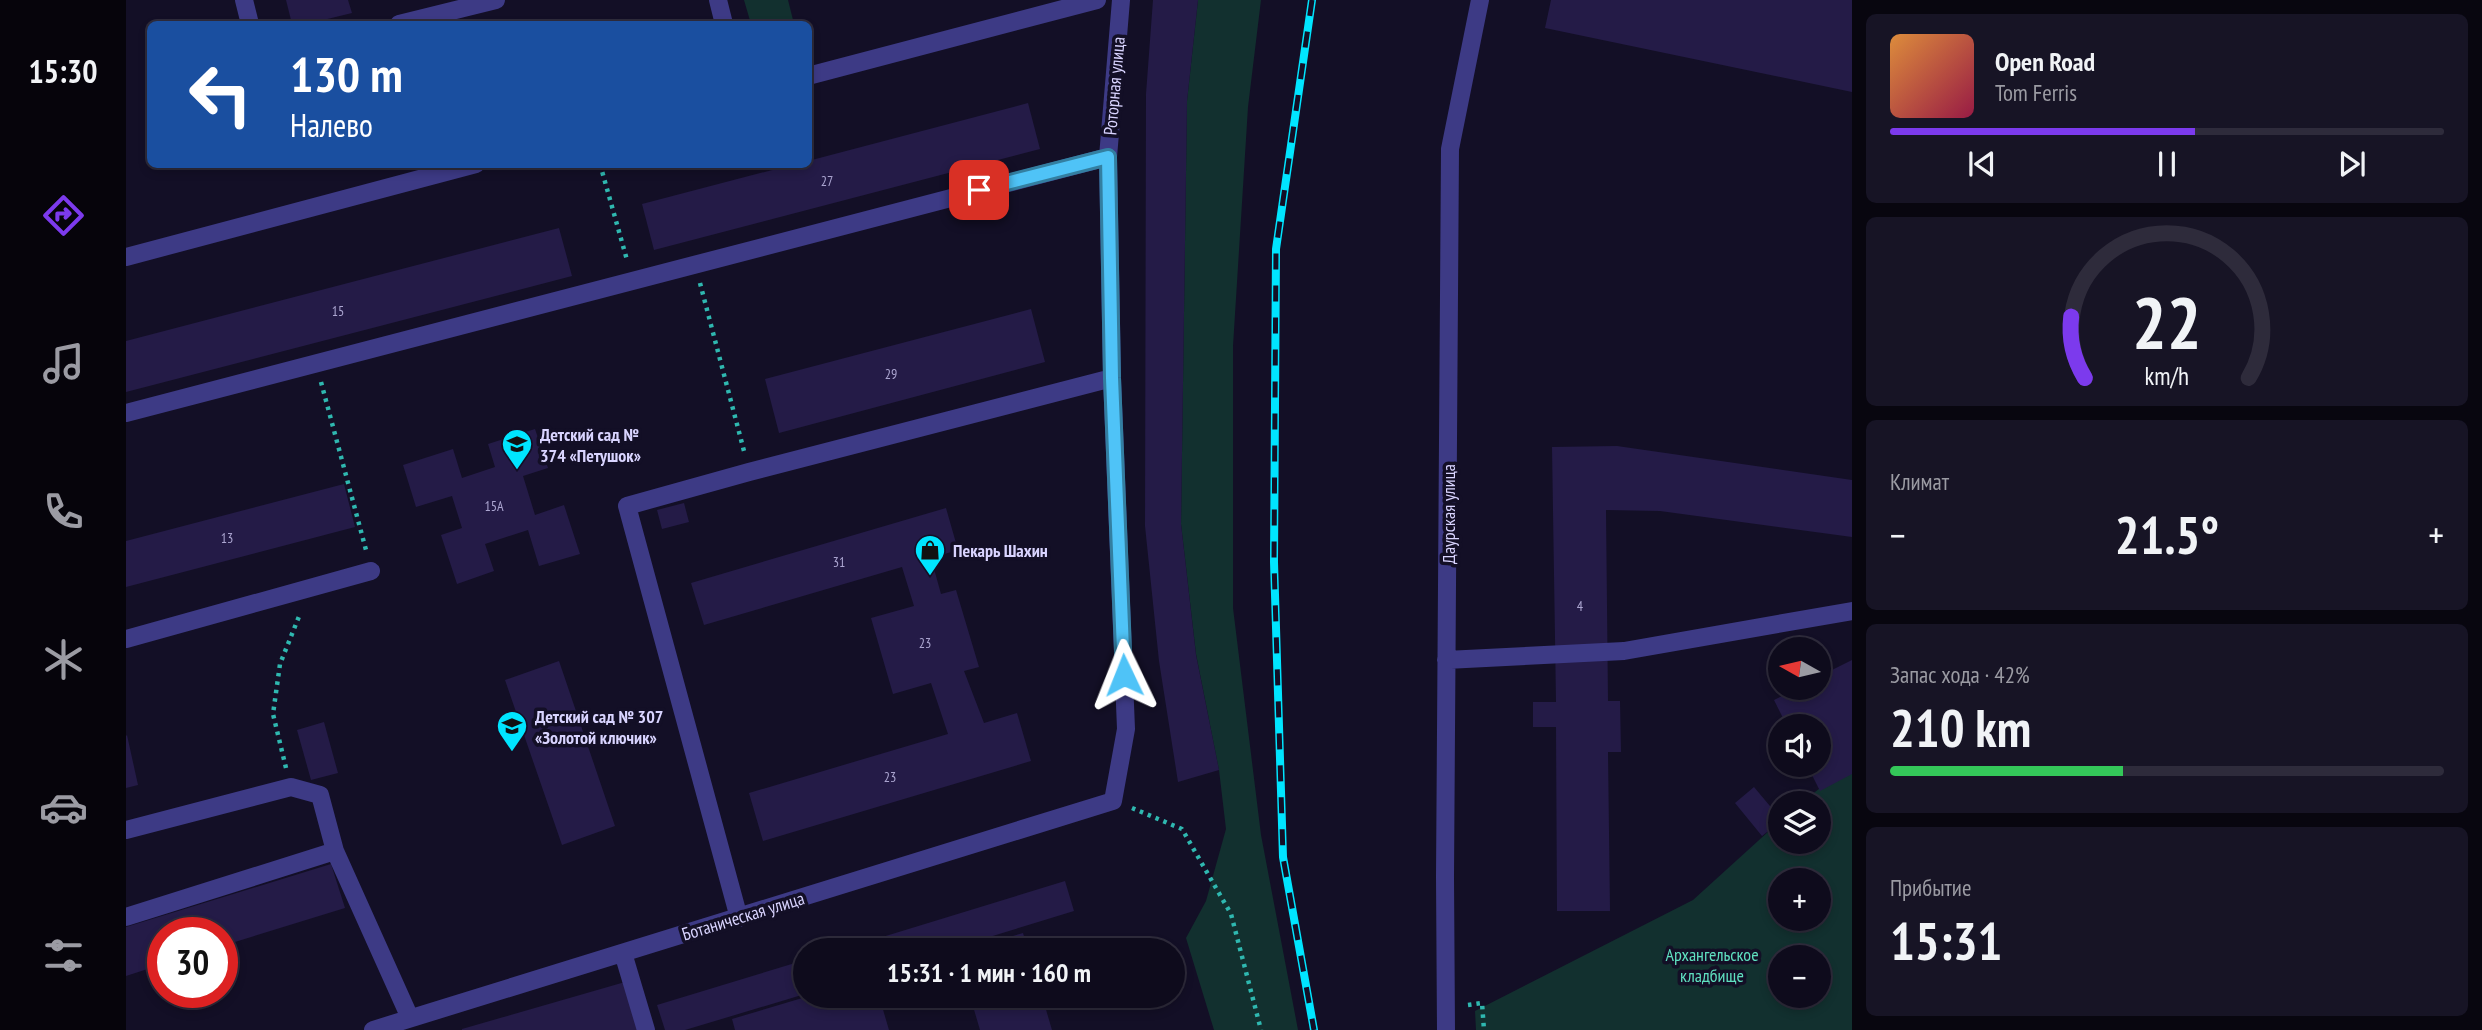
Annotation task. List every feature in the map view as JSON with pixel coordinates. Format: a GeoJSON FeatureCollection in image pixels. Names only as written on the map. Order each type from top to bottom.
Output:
{"type":"FeatureCollection","features":[{"type":"Feature","properties":{"kind":"street"},"geometry":{"type":"LineString","coordinates":[[244,0],[249,21]]}},
{"type":"Feature","properties":{"kind":"street"},"geometry":{"type":"LineString","coordinates":[[409,21],[463,4],[496,0]]}},
{"type":"Feature","properties":{"kind":"street"},"geometry":{"type":"LineString","coordinates":[[718,0],[723,21]]}},
{"type":"Feature","properties":{"kind":"street"},"geometry":{"type":"LineString","coordinates":[[812,75],[1097,0]]}},
{"type":"Feature","properties":{"kind":"street","name":"Роторная улица"},"geometry":{"type":"LineString","coordinates":[[1113,801],[1126,729],[1112,378],[1108,157],[1121,0]]}},
{"type":"Feature","properties":{"kind":"street","name":"Даурская улица"},"geometry":{"type":"LineString","coordinates":[[1446,1030],[1450,149],[1480,0]]}},
{"type":"Feature","properties":{"kind":"street"},"geometry":{"type":"LineString","coordinates":[[126,413],[1108,157]]}},
{"type":"Feature","properties":{"kind":"street"},"geometry":{"type":"LineString","coordinates":[[126,257],[461,168]]}},
{"type":"Feature","properties":{"kind":"street"},"geometry":{"type":"LineString","coordinates":[[739,918],[627,506],[1112,378]]}},
{"type":"Feature","properties":{"kind":"street"},"geometry":{"type":"LineString","coordinates":[[126,639],[371,571]]}},
{"type":"Feature","properties":{"kind":"street"},"geometry":{"type":"LineString","coordinates":[[1446,660],[1624,651],[1852,611]]}},
{"type":"Feature","properties":{"kind":"street"},"geometry":{"type":"LineString","coordinates":[[126,830],[291,787],[320,795],[335,851],[410,1018]]}},
{"type":"Feature","properties":{"kind":"street","name":"Ботаническая улица"},"geometry":{"type":"LineString","coordinates":[[373,1030],[1113,801]]}},
{"type":"Feature","properties":{"kind":"street"},"geometry":{"type":"LineString","coordinates":[[126,917],[335,851]]}},
{"type":"Feature","properties":{"kind":"street"},"geometry":{"type":"LineString","coordinates":[[623,953],[646,1030]]}},
{"type":"Feature","properties":{"kind":"path"},"geometry":{"type":"LineString","coordinates":[[601,168],[633,281]]}},
{"type":"Feature","properties":{"kind":"path"},"geometry":{"type":"LineString","coordinates":[[695,265],[749,472]]}},
{"type":"Feature","properties":{"kind":"path"},"geometry":{"type":"LineString","coordinates":[[316,364],[371,571]]}},
{"type":"Feature","properties":{"kind":"path"},"geometry":{"type":"LineString","coordinates":[[291,787],[273,714],[280,664],[311,587]]}},
{"type":"Feature","properties":{"kind":"path"},"geometry":{"type":"LineString","coordinates":[[1113,801],[1182,829],[1231,915],[1261,1030]]}},
{"type":"Feature","properties":{"kind":"path"},"geometry":{"type":"LineString","coordinates":[[1445,1009],[1482,1003],[1484,1030]]}},
{"type":"Feature","properties":{"kind":"green space"},"geometry":{"type":"Polygon","coordinates":[[[744,0],[788,0],[793,21],[750,21],[744,0]]]}},
{"type":"Feature","properties":{"kind":"green space"},"geometry":{"type":"Polygon","coordinates":[[[1198,0],[1261,0],[1248,107],[1233,346],[1233,608],[1261,835],[1298,1030],[1214,1030],[1186,938],[1206,901],[1226,829],[1219,770],[1196,654],[1181,524],[1187,101],[1198,0]]]}},
{"type":"Feature","properties":{"kind":"green space","name":"Архангельское кладбище"},"geometry":{"type":"Polygon","coordinates":[[[1852,771],[1852,1030],[1476,1030],[1475,1011],[1693,900],[1768,832],[1768,854],[1831,854],[1831,791],[1816,791],[1829,781],[1852,771]]]}},
{"type":"Feature","properties":{"kind":"building"},"geometry":{"type":"Polygon","coordinates":[[[286,0],[348,0],[352,13],[319,21],[291,21],[286,0]]]}},
{"type":"Feature","properties":{"kind":"building"},"geometry":{"type":"Polygon","coordinates":[[[1153,0],[1198,0],[1187,101],[1181,524],[1196,655],[1219,770],[1178,782],[1159,661],[1145,526],[1146,94],[1153,0]]]}},
{"type":"Feature","properties":{"kind":"building"},"geometry":{"type":"Polygon","coordinates":[[[1551,0],[1852,0],[1852,92],[1545,28],[1551,0]]]}},
{"type":"Feature","properties":{"kind":"building"},"geometry":{"type":"Polygon","coordinates":[[[1028,103],[1040,149],[654,250],[642,204],[780,168],[812,168],[812,160],[1028,103]]]}},
{"type":"Feature","properties":{"kind":"building"},"geometry":{"type":"Polygon","coordinates":[[[559,228],[572,276],[126,392],[126,341],[559,228]]]}},
{"type":"Feature","properties":{"kind":"building"},"geometry":{"type":"Polygon","coordinates":[[[1031,309],[1045,362],[779,433],[765,379],[1031,309]]]}},
{"type":"Feature","properties":{"kind":"building"},"geometry":{"type":"Polygon","coordinates":[[[535,429],[548,468],[523,476],[535,515],[564,505],[580,554],[539,566],[528,530],[485,544],[494,571],[457,584],[441,535],[462,528],[452,496],[416,507],[403,465],[453,449],[462,478],[495,467],[488,444],[535,429]]]}},
{"type":"Feature","properties":{"kind":"building"},"geometry":{"type":"Polygon","coordinates":[[[1617,446],[1852,480],[1852,537],[1660,511],[1606,510],[1608,701],[1620,701],[1621,752],[1608,752],[1610,911],[1557,911],[1556,727],[1533,727],[1533,702],[1556,702],[1552,447],[1617,446]]]}},
{"type":"Feature","properties":{"kind":"building"},"geometry":{"type":"Polygon","coordinates":[[[344,484],[355,527],[126,587],[126,541],[344,484]]]}},
{"type":"Feature","properties":{"kind":"building"},"geometry":{"type":"Polygon","coordinates":[[[684,503],[689,522],[662,529],[657,510],[684,503]]]}},
{"type":"Feature","properties":{"kind":"building"},"geometry":{"type":"Polygon","coordinates":[[[946,508],[958,550],[931,558],[941,594],[956,590],[979,667],[964,671],[984,723],[1017,713],[1031,761],[763,841],[749,793],[948,734],[931,683],[893,694],[871,618],[914,606],[902,567],[704,625],[691,583],[946,508]]]}},
{"type":"Feature","properties":{"kind":"building"},"geometry":{"type":"Polygon","coordinates":[[[1852,660],[1852,774],[1820,791],[1813,777],[1831,777],[1831,714],[1781,714],[1774,700],[1831,700],[1831,670],[1852,660]]]}},
{"type":"Feature","properties":{"kind":"building"},"geometry":{"type":"Polygon","coordinates":[[[559,661],[615,826],[562,845],[505,680],[559,661]]]}},
{"type":"Feature","properties":{"kind":"building"},"geometry":{"type":"Polygon","coordinates":[[[324,722],[338,773],[311,780],[297,730],[324,722]]]}},
{"type":"Feature","properties":{"kind":"building"},"geometry":{"type":"Polygon","coordinates":[[[126,736],[138,785],[126,788],[126,736]]]}},
{"type":"Feature","properties":{"kind":"building"},"geometry":{"type":"Polygon","coordinates":[[[1754,787],[1768,804],[1768,831],[1762,836],[1735,803],[1754,787]]]}},
{"type":"Feature","properties":{"kind":"building"},"geometry":{"type":"Polygon","coordinates":[[[331,864],[345,908],[238,941],[238,917],[159,917],[331,864]]]}},
{"type":"Feature","properties":{"kind":"building"},"geometry":{"type":"Polygon","coordinates":[[[1065,881],[1074,911],[986,938],[879,938],[1065,881]]]}},
{"type":"Feature","properties":{"kind":"building"},"geometry":{"type":"Polygon","coordinates":[[[147,921],[147,969],[126,976],[126,927],[147,921]]]}},
{"type":"Feature","properties":{"kind":"building"},"geometry":{"type":"Polygon","coordinates":[[[1023,933],[1024,938],[1006,938],[1023,933]]]}},
{"type":"Feature","properties":{"kind":"building"},"geometry":{"type":"Polygon","coordinates":[[[793,964],[793,998],[685,1030],[665,1030],[657,1005],[793,964]]]}},
{"type":"Feature","properties":{"kind":"building"},"geometry":{"type":"Polygon","coordinates":[[[625,982],[639,1030],[462,1030],[462,1029],[625,982]]]}},
{"type":"Feature","properties":{"kind":"building"},"geometry":{"type":"Polygon","coordinates":[[[793,1001],[793,1008],[883,1008],[889,1030],[735,1030],[732,1019],[793,1001]]]}},
{"type":"Feature","properties":{"kind":"building"},"geometry":{"type":"Polygon","coordinates":[[[974,1008],[1046,1008],[1052,1030],[980,1030],[974,1008]]]}},
{"type":"Feature","properties":{"kind":"railway"},"geometry":{"type":"LineString","coordinates":[[1312,0],[1276,249],[1274,562],[1283,857],[1314,1030]]}},
{"type":"Feature","properties":{"kind":"place","name":"Детский сад № 374 «Петушок»"},"geometry":{"type":"Point","coordinates":[517,471]}},
{"type":"Feature","properties":{"kind":"place","name":"Пекарь Шахин"},"geometry":{"type":"Point","coordinates":[930,577]}},
{"type":"Feature","properties":{"kind":"place","name":"Детский сад № 307 «Золотой ключик»"},"geometry":{"type":"Point","coordinates":[512,753]}},
{"type":"Feature","properties":{"kind":"route"},"geometry":{"type":"LineString","coordinates":[[979,190],[1108,157],[1112,378],[1124,675]]}}]}
